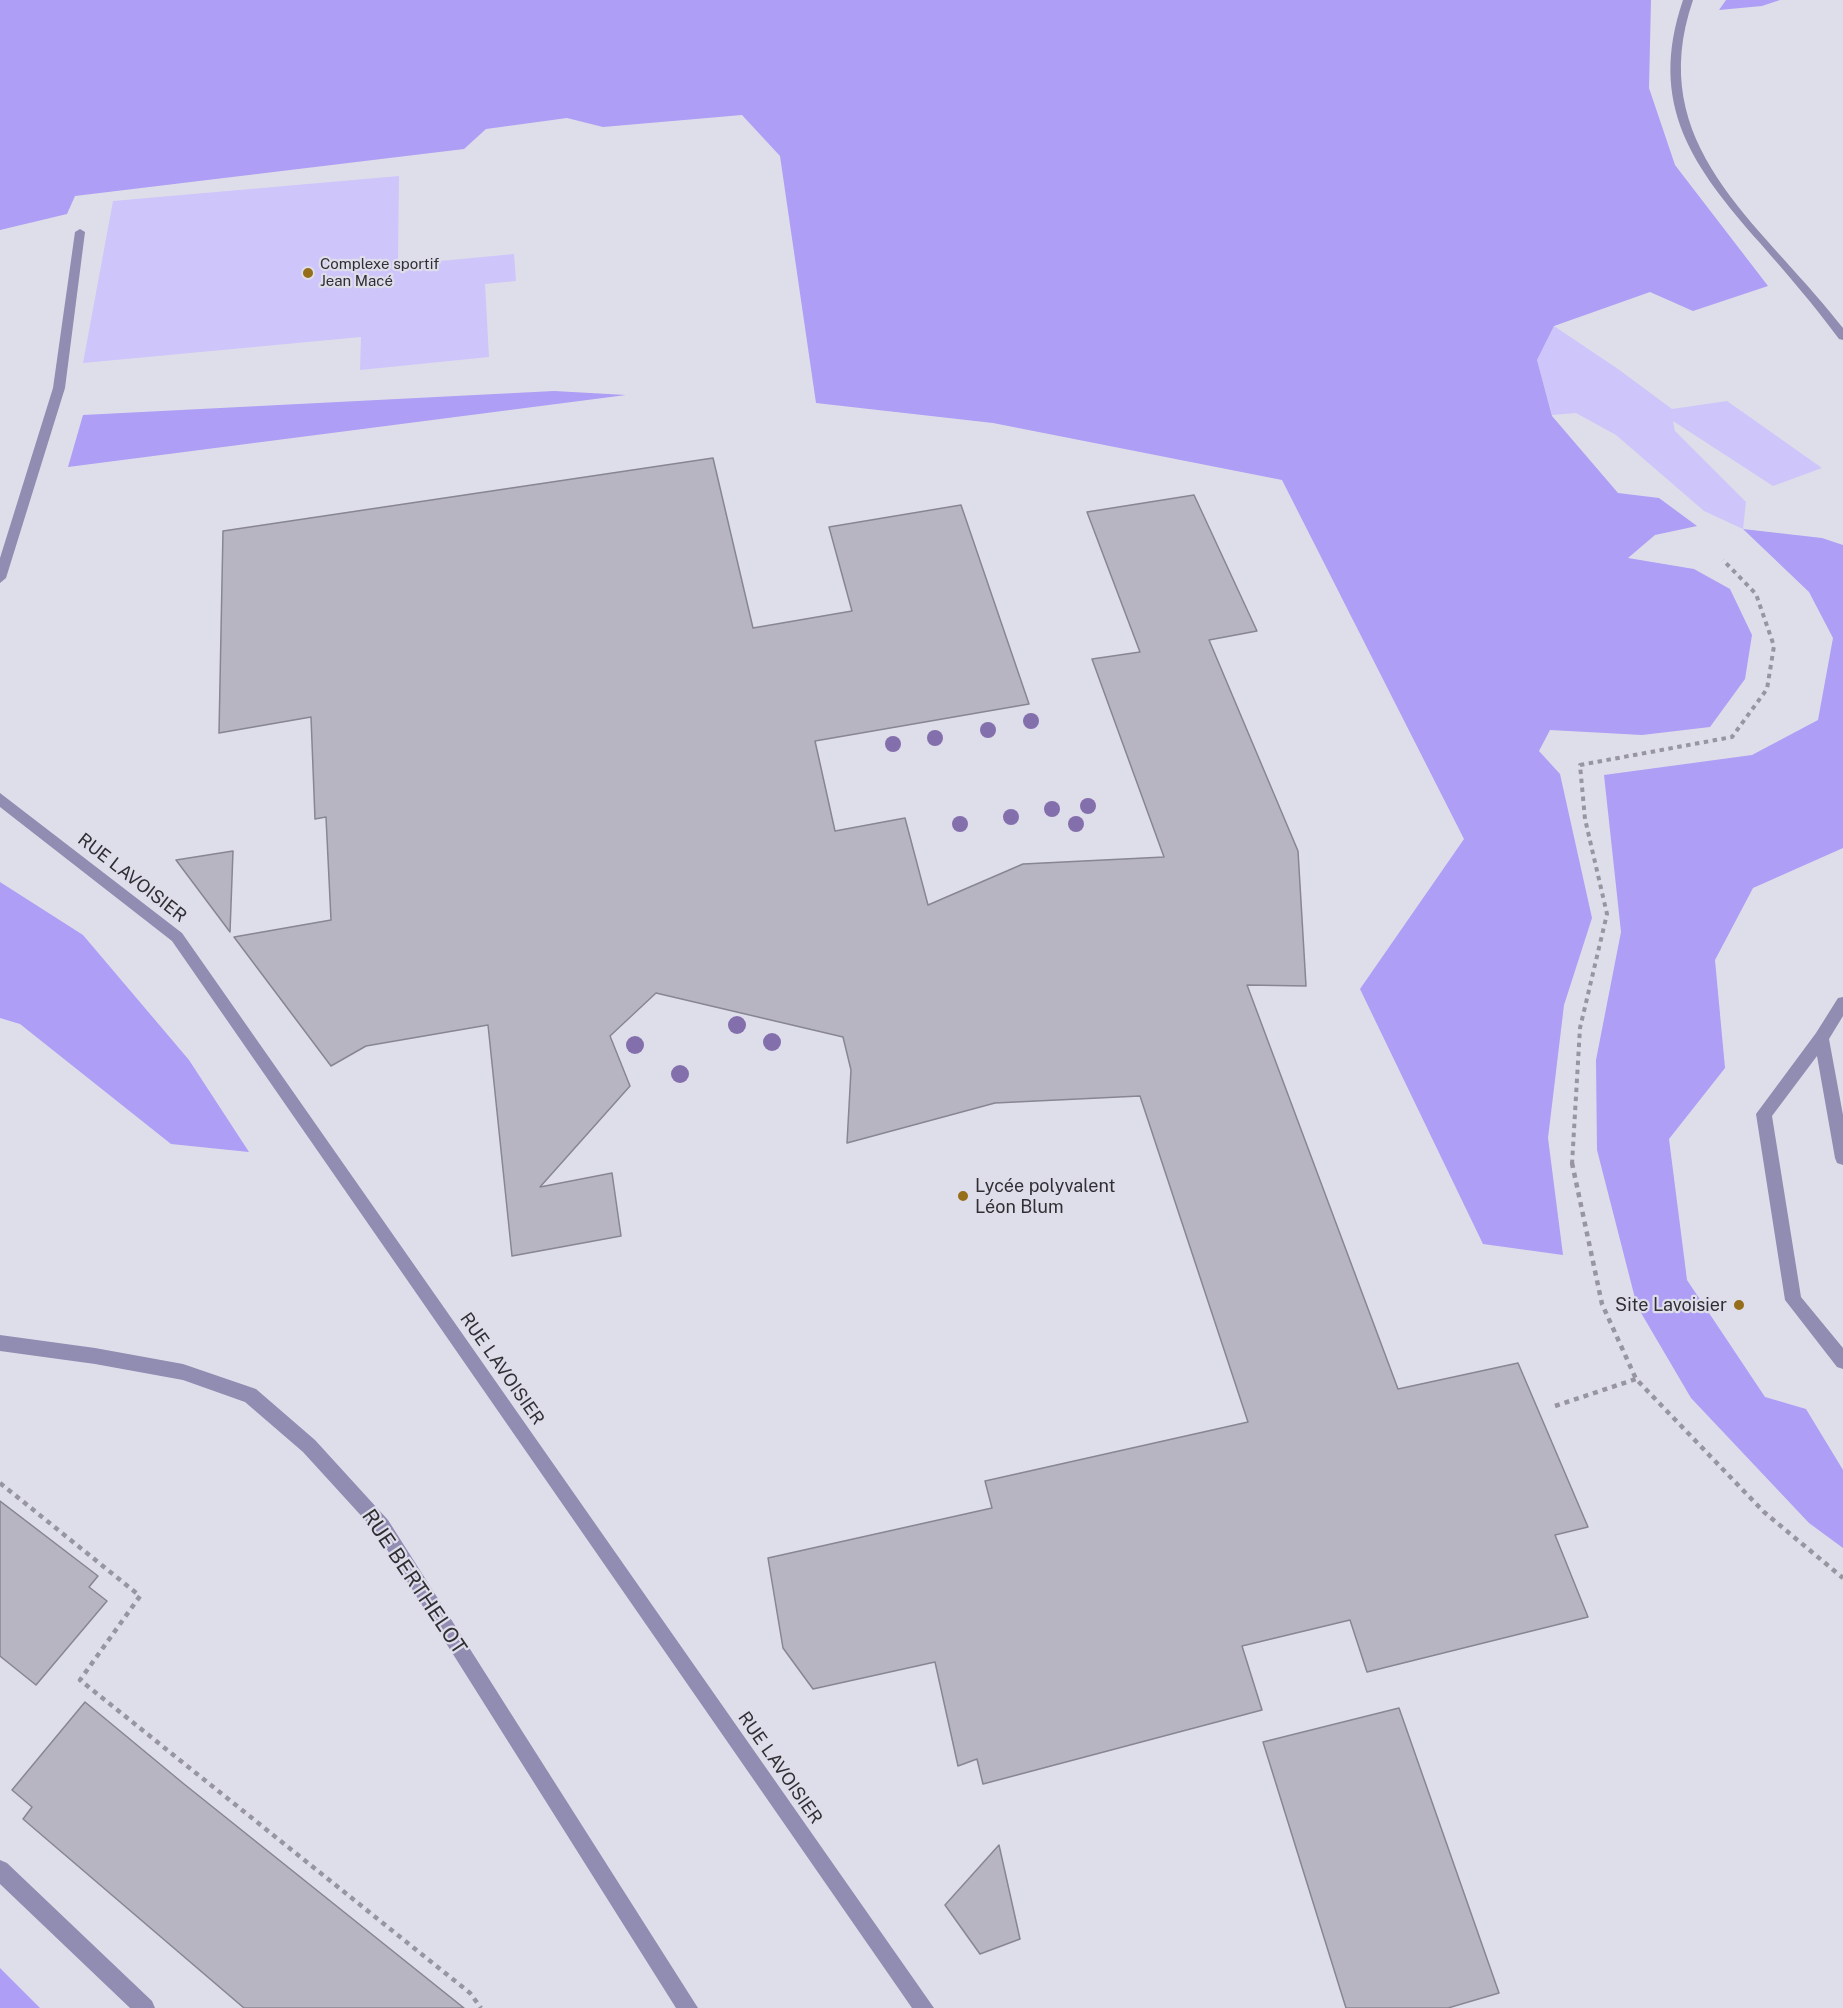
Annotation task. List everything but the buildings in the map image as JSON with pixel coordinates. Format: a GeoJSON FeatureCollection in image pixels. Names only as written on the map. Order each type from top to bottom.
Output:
{"type":"FeatureCollection","features":[{"type":"Feature","properties":{"kind":"street"},"geometry":{"type":"LineString","coordinates":[[1688,0],[1681,15],[1676,46],[1676,84],[1680,112],[1691,142],[1707,172],[1728,201],[1815,299],[1843,336]]}},
{"type":"Feature","properties":{"kind":"street"},"geometry":{"type":"LineString","coordinates":[[0,578],[59,388],[80,232]]}},
{"type":"Feature","properties":{"kind":"street","name":"RUE LAVOISIER"},"geometry":{"type":"LineString","coordinates":[[0,798],[177,937],[924,2008]]}},
{"type":"Feature","properties":{"kind":"street"},"geometry":{"type":"LineString","coordinates":[[1843,1004],[1821,1038],[1764,1114],[1792,1300],[1843,1361]]}},
{"type":"Feature","properties":{"kind":"street"},"geometry":{"type":"LineString","coordinates":[[1821,1038],[1843,1158]]}},
{"type":"Feature","properties":{"kind":"street","name":"RUE BERTHELOT"},"geometry":{"type":"LineString","coordinates":[[0,1343],[95,1356],[183,1372],[250,1395],[309,1446],[382,1526],[688,2008]]}},
{"type":"Feature","properties":{"kind":"street"},"geometry":{"type":"LineString","coordinates":[[0,1870],[145,2008]]}},
{"type":"Feature","properties":{"kind":"path"},"geometry":{"type":"LineString","coordinates":[[1723,560],[1756,594],[1774,646],[1767,689],[1732,737],[1580,765],[1585,819],[1606,914],[1580,1028],[1571,1160],[1602,1304],[1636,1379],[1764,1512],[1843,1578]]}},
{"type":"Feature","properties":{"kind":"path"},"geometry":{"type":"LineString","coordinates":[[1555,1406],[1636,1379]]}},
{"type":"Feature","properties":{"kind":"path"},"geometry":{"type":"LineString","coordinates":[[0,1483],[140,1596],[80,1680],[470,1993],[481,2008]]}},
{"type":"Feature","properties":{"kind":"shaded area"},"geometry":{"type":"Polygon","coordinates":[[[0,0],[1651,0],[1649,88],[1675,165],[1768,286],[1693,311],[1650,292],[1554,326],[1537,360],[1552,416],[1618,493],[1659,498],[1697,526],[1655,535],[1628,558],[1694,569],[1730,589],[1752,635],[1745,679],[1710,727],[1642,735],[1550,730],[1539,751],[1560,774],[1592,918],[1564,1005],[1548,1138],[1563,1255],[1483,1244],[1360,989],[1464,839],[1282,480],[993,423],[816,403],[780,156],[742,115],[603,127],[567,118],[486,129],[464,149],[75,196],[67,214],[0,230],[0,0]]]}},
{"type":"Feature","properties":{"kind":"shaded area"},"geometry":{"type":"Polygon","coordinates":[[[1726,0],[1780,0],[1762,6],[1719,10],[1726,0]]]}},
{"type":"Feature","properties":{"kind":"shaded area","name":"Complexe sportif Jean Macé"},"geometry":{"type":"Polygon","coordinates":[[[399,176],[398,265],[514,254],[516,281],[485,284],[489,357],[360,370],[361,337],[83,363],[113,201],[399,176]]]}},
{"type":"Feature","properties":{"kind":"shaded area"},"geometry":{"type":"Polygon","coordinates":[[[1554,326],[1672,409],[1727,401],[1822,468],[1773,486],[1673,421],[1675,431],[1746,502],[1743,529],[1704,511],[1616,435],[1576,413],[1552,415],[1537,360],[1554,326]]]}},
{"type":"Feature","properties":{"kind":"shaded area"},"geometry":{"type":"Polygon","coordinates":[[[554,391],[626,395],[68,467],[83,415],[554,391]]]}},
{"type":"Feature","properties":{"kind":"shaded area"},"geometry":{"type":"Polygon","coordinates":[[[1743,529],[1822,538],[1843,545],[1843,848],[1753,888],[1715,960],[1725,1068],[1669,1139],[1687,1280],[1765,1397],[1806,1409],[1843,1470],[1843,1548],[1809,1523],[1691,1398],[1637,1306],[1597,1150],[1596,1060],[1621,932],[1604,775],[1752,755],[1818,720],[1833,638],[1809,592],[1743,529]]]}},
{"type":"Feature","properties":{"kind":"shaded area"},"geometry":{"type":"Polygon","coordinates":[[[0,882],[83,935],[189,1060],[249,1152],[171,1144],[20,1024],[0,1018],[0,882]]]}},
{"type":"Feature","properties":{"kind":"shaded area"},"geometry":{"type":"Polygon","coordinates":[[[0,1968],[40,2008],[0,2008],[0,1968]]]}},
{"type":"Feature","properties":{"kind":"place","name":"Complexe sportif Jean Macé"},"geometry":{"type":"Point","coordinates":[308,273]}},
{"type":"Feature","properties":{"kind":"place","name":"Lycée polyvalent Léon Blum"},"geometry":{"type":"Point","coordinates":[963,1196]}},
{"type":"Feature","properties":{"kind":"place","name":"Site Lavoisier"},"geometry":{"type":"Point","coordinates":[1739,1305]}}]}
